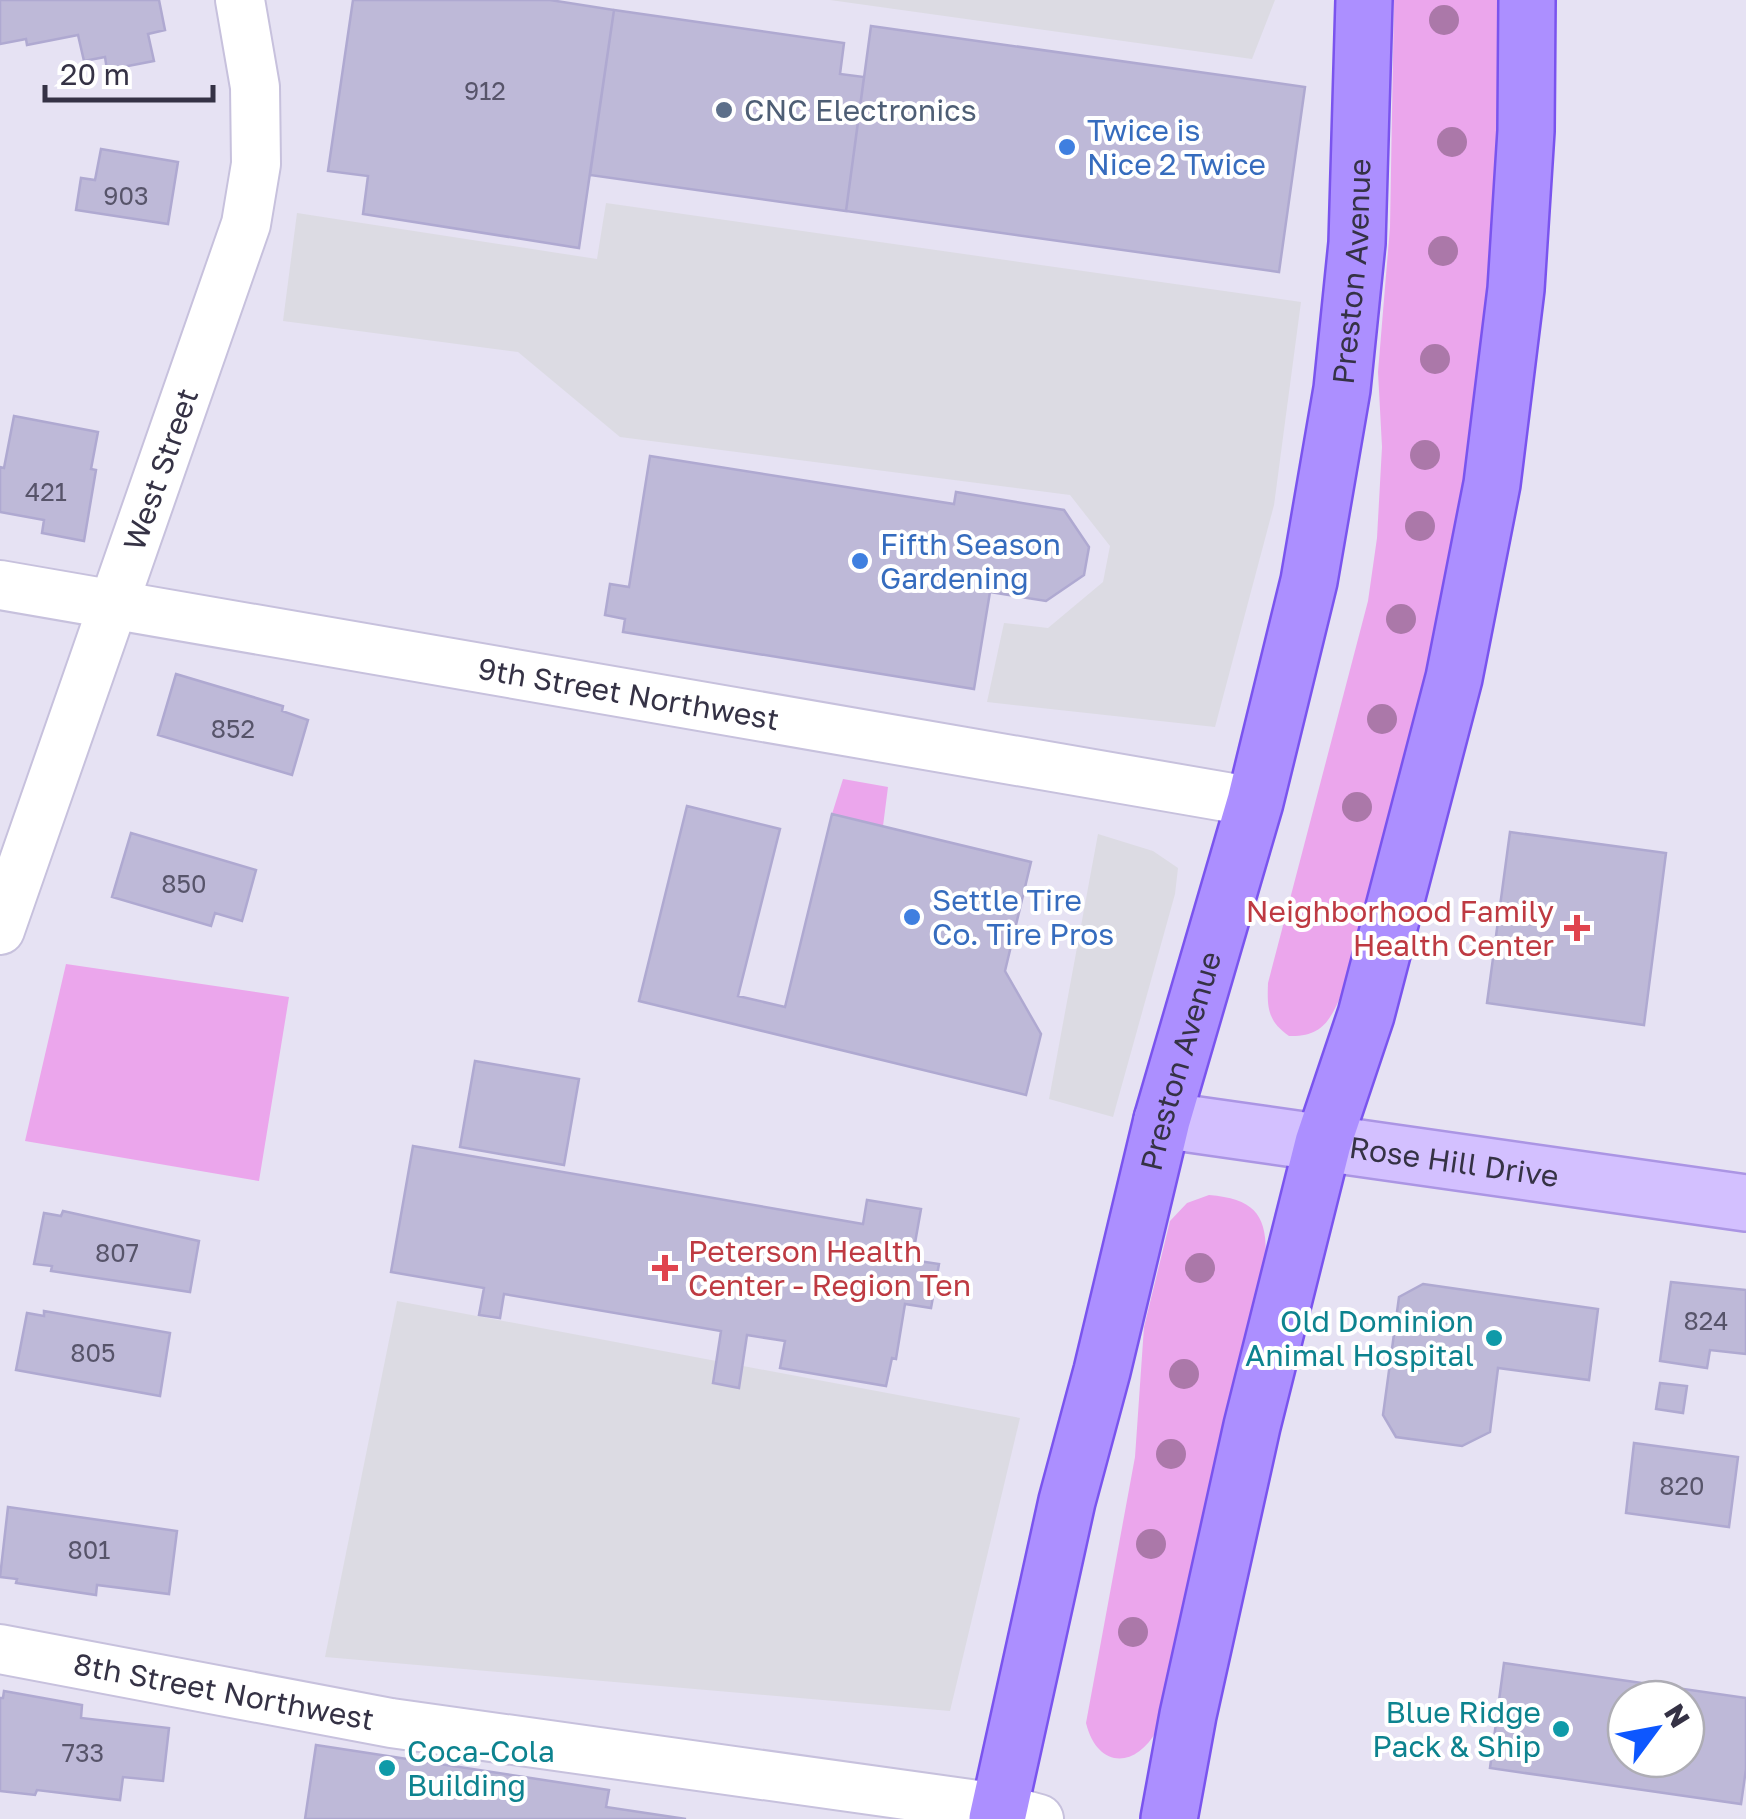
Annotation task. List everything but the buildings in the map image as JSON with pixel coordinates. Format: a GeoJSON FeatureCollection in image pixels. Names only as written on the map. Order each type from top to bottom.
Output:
{"type":"FeatureCollection","features":[{"type":"Feature","properties":{"kind":"main road","name":"Preston Avenue"},"geometry":{"type":"LineString","coordinates":[[1012,1815],[1067,1500],[1162,1120],[1255,802],[1309,582],[1342,388],[1357,243],[1364,0]]}},
{"type":"Feature","properties":{"kind":"main road"},"geometry":{"type":"LineString","coordinates":[[1169,1819],[1228,1530],[1323,1143],[1366,1014],[1454,678],[1492,484],[1516,289],[1526,131],[1528,0]]}},
{"type":"Feature","properties":{"kind":"street","name":"West Street"},"geometry":{"type":"LineString","coordinates":[[0,930],[246,224],[256,164],[255,87],[240,0]]}},
{"type":"Feature","properties":{"kind":"street","name":"9th Street Northwest"},"geometry":{"type":"LineString","coordinates":[[0,584],[1255,802]]}},
{"type":"Feature","properties":{"kind":"street","name":"Rose Hill Drive"},"geometry":{"type":"LineString","coordinates":[[1162,1120],[1746,1204]]}},
{"type":"Feature","properties":{"kind":"street","name":"8th Street Northwest"},"geometry":{"type":"LineString","coordinates":[[0,1650],[391,1723],[1012,1815]]}},
{"type":"Feature","properties":{"kind":"shaded area"},"geometry":{"type":"Polygon","coordinates":[[[830,0],[1275,0],[1252,59],[830,0]]]}},
{"type":"Feature","properties":{"kind":"shaded area"},"geometry":{"type":"Polygon","coordinates":[[[1394,0],[1501,0],[1498,192],[1484,372],[1459,539],[1416,730],[1342,993],[1333,1012],[1317,1030],[1289,1036],[1270,1014],[1268,983],[1368,601],[1377,538],[1382,447],[1378,372],[1390,227],[1394,0]]]}},
{"type":"Feature","properties":{"kind":"shaded area"},"geometry":{"type":"Polygon","coordinates":[[[606,203],[1301,302],[1274,505],[1215,727],[987,702],[1004,623],[1048,628],[1103,582],[1110,546],[1070,495],[620,437],[518,352],[283,321],[297,213],[597,259],[606,203]]]}},
{"type":"Feature","properties":{"kind":"shaded area"},"geometry":{"type":"Polygon","coordinates":[[[843,779],[888,787],[883,826],[832,814],[843,779]]]}},
{"type":"Feature","properties":{"kind":"shaded area"},"geometry":{"type":"Polygon","coordinates":[[[1098,834],[1153,851],[1178,868],[1175,894],[1113,1117],[1049,1099],[1098,834]]]}},
{"type":"Feature","properties":{"kind":"shaded area"},"geometry":{"type":"Polygon","coordinates":[[[66,964],[289,997],[259,1181],[25,1141],[66,964]]]}},
{"type":"Feature","properties":{"kind":"shaded area"},"geometry":{"type":"Polygon","coordinates":[[[1209,1195],[1239,1201],[1257,1215],[1265,1236],[1265,1267],[1157,1730],[1138,1752],[1117,1758],[1099,1749],[1086,1723],[1135,1457],[1144,1327],[1170,1221],[1187,1203],[1209,1195]]]}},
{"type":"Feature","properties":{"kind":"shaded area"},"geometry":{"type":"Polygon","coordinates":[[[397,1301],[1020,1418],[950,1711],[325,1657],[397,1301]]]}},
{"type":"Feature","properties":{"kind":"place","name":"CNC Electronics"},"geometry":{"type":"Point","coordinates":[724,110]}},
{"type":"Feature","properties":{"kind":"place","name":"Twice is Nice 2 Twice"},"geometry":{"type":"Point","coordinates":[1067,147]}},
{"type":"Feature","properties":{"kind":"place","name":"Fifth Season Gardening"},"geometry":{"type":"Point","coordinates":[860,561]}},
{"type":"Feature","properties":{"kind":"place","name":"Settle Tire Co. Tire Pros"},"geometry":{"type":"Point","coordinates":[912,917]}},
{"type":"Feature","properties":{"kind":"place","name":"Neighborhood Family Health Center"},"geometry":{"type":"Point","coordinates":[1577,928]}},
{"type":"Feature","properties":{"kind":"place","name":"Peterson Health Center - Region Ten"},"geometry":{"type":"Point","coordinates":[665,1268]}},
{"type":"Feature","properties":{"kind":"place","name":"Old Dominion Animal Hospital"},"geometry":{"type":"Point","coordinates":[1494,1338]}},
{"type":"Feature","properties":{"kind":"place","name":"Blue Ridge Pack & Ship"},"geometry":{"type":"Point","coordinates":[1561,1729]}},
{"type":"Feature","properties":{"kind":"place","name":"Coca-Cola Building"},"geometry":{"type":"Point","coordinates":[387,1768]}}]}
